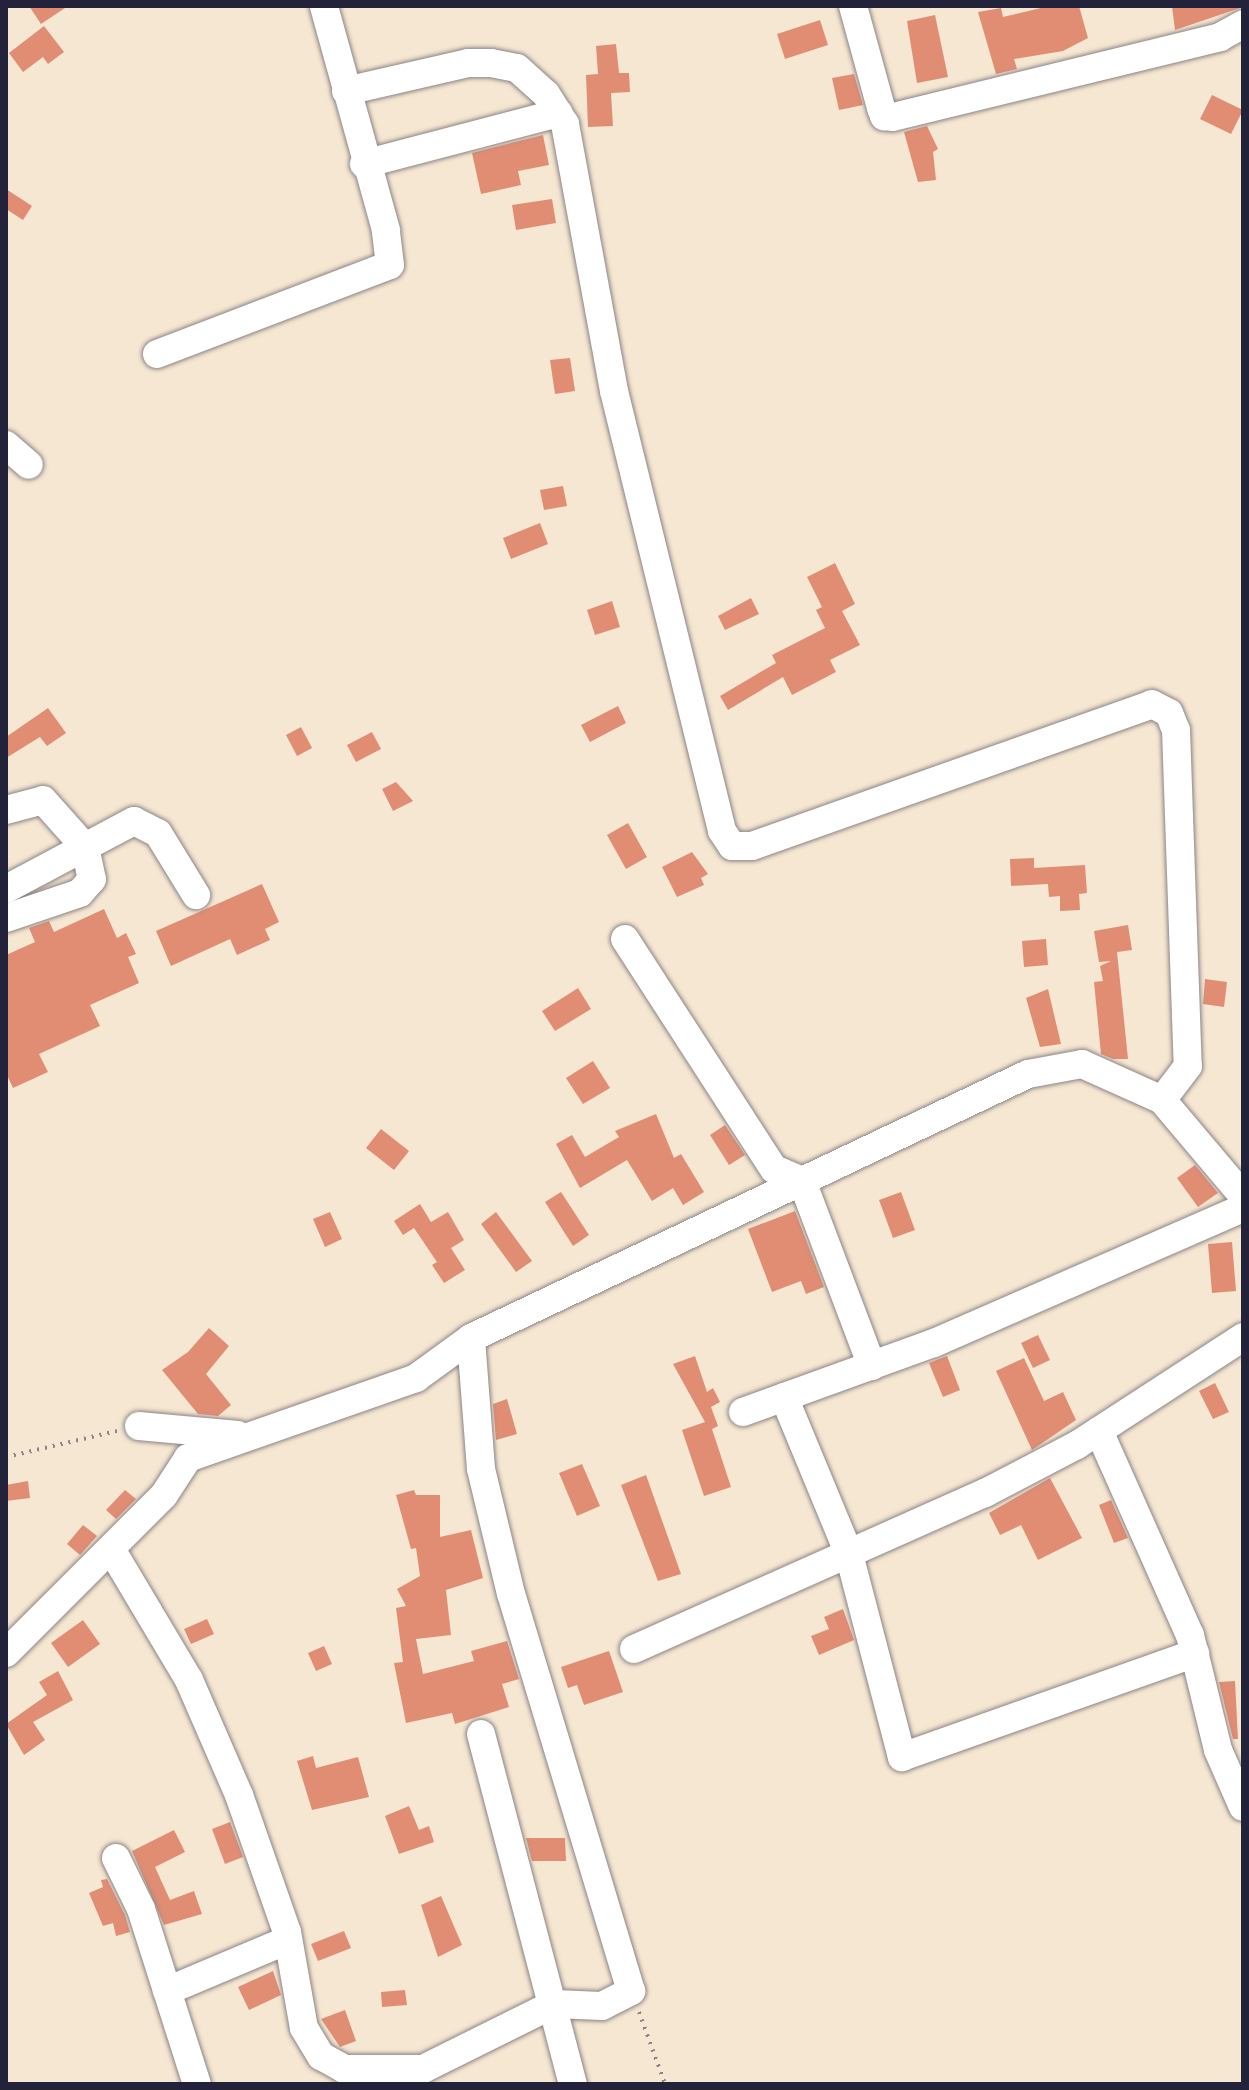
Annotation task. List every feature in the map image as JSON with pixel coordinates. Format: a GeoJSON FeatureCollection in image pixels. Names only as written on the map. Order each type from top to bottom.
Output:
{"type":"FeatureCollection","features":[{"type":"Feature","properties":{"kind":"street"},"geometry":{"type":"LineString","coordinates":[[157,354],[390,265],[386,230],[364,164],[324,6]]}},
{"type":"Feature","properties":{"kind":"street"},"geometry":{"type":"LineString","coordinates":[[853,6],[881,108],[884,116],[893,117],[1220,37],[1243,24]]}},
{"type":"Feature","properties":{"kind":"street"},"geometry":{"type":"LineString","coordinates":[[346,91],[491,63],[517,68],[546,94],[565,124],[614,391],[722,831],[732,846],[752,846],[1152,704],[1169,713],[1176,730],[1188,1066],[1162,1100]]}},
{"type":"Feature","properties":{"kind":"street"},"geometry":{"type":"LineString","coordinates":[[364,164],[558,113]]}},
{"type":"Feature","properties":{"kind":"street"},"geometry":{"type":"LineString","coordinates":[[6,445],[29,465]]}},
{"type":"Feature","properties":{"kind":"street"},"geometry":{"type":"LineString","coordinates":[[6,810],[43,800],[85,847],[92,879],[80,893],[6,918]]}},
{"type":"Feature","properties":{"kind":"street"},"geometry":{"type":"LineString","coordinates":[[6,889],[134,821],[158,833],[196,895]]}},
{"type":"Feature","properties":{"kind":"street"},"geometry":{"type":"LineString","coordinates":[[625,939],[774,1169],[802,1181],[872,1366]]}},
{"type":"Feature","properties":{"kind":"street"},"geometry":{"type":"LineString","coordinates":[[6,1653],[164,1495],[188,1458],[416,1378],[471,1338],[1028,1074],[1082,1064],[1162,1100],[1243,1196]]}},
{"type":"Feature","properties":{"kind":"street"},"geometry":{"type":"LineString","coordinates":[[743,1412],[872,1366],[1243,1208]]}},
{"type":"Feature","properties":{"kind":"street"},"geometry":{"type":"LineString","coordinates":[[634,1649],[985,1493],[1099,1431],[1243,1337]]}},
{"type":"Feature","properties":{"kind":"street"},"geometry":{"type":"LineString","coordinates":[[111,1549],[189,1680],[239,1795],[288,1940],[304,2028],[321,2056],[344,2069],[423,2069],[554,2004],[602,2006],[631,1991],[507,1580],[481,1469],[471,1338]]}},
{"type":"Feature","properties":{"kind":"street"},"geometry":{"type":"LineString","coordinates":[[784,1397],[849,1554],[902,1757],[1195,1653]]}},
{"type":"Feature","properties":{"kind":"street"},"geometry":{"type":"LineString","coordinates":[[139,1426],[245,1436]]}},
{"type":"Feature","properties":{"kind":"street"},"geometry":{"type":"LineString","coordinates":[[1099,1431],[1195,1653],[1218,1750],[1243,1807]]}},
{"type":"Feature","properties":{"kind":"street"},"geometry":{"type":"LineString","coordinates":[[481,1734],[573,2084]]}},
{"type":"Feature","properties":{"kind":"street"},"geometry":{"type":"LineString","coordinates":[[116,1858],[141,1909],[197,2084]]}},
{"type":"Feature","properties":{"kind":"street"},"geometry":{"type":"LineString","coordinates":[[167,1991],[288,1940]]}},
{"type":"Feature","properties":{"kind":"path"},"geometry":{"type":"LineString","coordinates":[[6,1457],[139,1426]]}},
{"type":"Feature","properties":{"kind":"path"},"geometry":{"type":"LineString","coordinates":[[631,1991],[665,2084]]}},
{"type":"Feature","properties":{"kind":"building"},"geometry":{"type":"Polygon","coordinates":[[[29,6],[68,6],[41,24],[29,6]]]}},
{"type":"Feature","properties":{"kind":"building"},"geometry":{"type":"Polygon","coordinates":[[[1049,6],[1079,6],[1088,38],[1063,51],[1014,59],[1017,69],[996,74],[978,12],[1001,8],[1003,17],[1049,6]]]}},
{"type":"Feature","properties":{"kind":"building"},"geometry":{"type":"Polygon","coordinates":[[[1172,6],[1243,6],[1243,7],[1175,30],[1172,6]]]}},
{"type":"Feature","properties":{"kind":"building"},"geometry":{"type":"Polygon","coordinates":[[[935,15],[948,77],[917,83],[907,21],[935,15]]]}},
{"type":"Feature","properties":{"kind":"building"},"geometry":{"type":"Polygon","coordinates":[[[820,20],[828,45],[785,59],[777,34],[820,20]]]}},
{"type":"Feature","properties":{"kind":"building"},"geometry":{"type":"Polygon","coordinates":[[[44,26],[64,52],[48,64],[43,57],[23,72],[9,53],[44,26]]]}},
{"type":"Feature","properties":{"kind":"building"},"geometry":{"type":"Polygon","coordinates":[[[616,44],[619,73],[629,73],[630,92],[611,93],[613,126],[588,127],[586,75],[598,74],[596,46],[616,44]]]}},
{"type":"Feature","properties":{"kind":"building"},"geometry":{"type":"Polygon","coordinates":[[[854,74],[863,105],[839,110],[832,78],[854,74]]]}},
{"type":"Feature","properties":{"kind":"building"},"geometry":{"type":"Polygon","coordinates":[[[1212,95],[1243,110],[1231,134],[1200,119],[1212,95]]]}},
{"type":"Feature","properties":{"kind":"building"},"geometry":{"type":"Polygon","coordinates":[[[927,126],[938,149],[933,152],[936,180],[918,182],[904,132],[927,126]]]}},
{"type":"Feature","properties":{"kind":"building"},"geometry":{"type":"Polygon","coordinates":[[[543,135],[549,165],[518,171],[521,185],[481,194],[472,153],[543,135]]]}},
{"type":"Feature","properties":{"kind":"building"},"geometry":{"type":"Polygon","coordinates":[[[6,189],[32,206],[23,220],[6,209],[6,189]]]}},
{"type":"Feature","properties":{"kind":"building"},"geometry":{"type":"Polygon","coordinates":[[[552,199],[556,223],[516,230],[512,205],[552,199]]]}},
{"type":"Feature","properties":{"kind":"building"},"geometry":{"type":"Polygon","coordinates":[[[570,358],[575,391],[555,394],[550,360],[570,358]]]}},
{"type":"Feature","properties":{"kind":"building"},"geometry":{"type":"Polygon","coordinates":[[[563,486],[567,506],[544,510],[540,490],[563,486]]]}},
{"type":"Feature","properties":{"kind":"building"},"geometry":{"type":"Polygon","coordinates":[[[540,523],[548,544],[511,559],[503,538],[540,523]]]}},
{"type":"Feature","properties":{"kind":"building"},"geometry":{"type":"Polygon","coordinates":[[[835,563],[855,604],[842,611],[860,645],[830,660],[836,672],[792,695],[783,677],[728,710],[720,696],[776,663],[772,655],[825,628],[816,610],[822,607],[807,577],[835,563]]]}},
{"type":"Feature","properties":{"kind":"building"},"geometry":{"type":"Polygon","coordinates":[[[751,598],[759,614],[725,630],[718,616],[751,598]]]}},
{"type":"Feature","properties":{"kind":"building"},"geometry":{"type":"Polygon","coordinates":[[[612,601],[620,627],[595,635],[587,610],[612,601]]]}},
{"type":"Feature","properties":{"kind":"building"},"geometry":{"type":"Polygon","coordinates":[[[618,706],[626,723],[590,742],[581,725],[618,706]]]}},
{"type":"Feature","properties":{"kind":"building"},"geometry":{"type":"Polygon","coordinates":[[[48,708],[66,733],[47,746],[40,737],[6,758],[6,737],[48,708]]]}},
{"type":"Feature","properties":{"kind":"building"},"geometry":{"type":"Polygon","coordinates":[[[301,727],[312,748],[297,756],[286,735],[301,727]]]}},
{"type":"Feature","properties":{"kind":"building"},"geometry":{"type":"Polygon","coordinates":[[[372,732],[381,749],[356,762],[347,745],[372,732]]]}},
{"type":"Feature","properties":{"kind":"building"},"geometry":{"type":"Polygon","coordinates":[[[396,782],[413,801],[393,811],[382,789],[396,782]]]}},
{"type":"Feature","properties":{"kind":"building"},"geometry":{"type":"Polygon","coordinates":[[[628,823],[647,857],[626,869],[607,835],[628,823]]]}},
{"type":"Feature","properties":{"kind":"building"},"geometry":{"type":"Polygon","coordinates":[[[692,852],[708,874],[701,878],[704,885],[677,897],[662,867],[692,852]]]}},
{"type":"Feature","properties":{"kind":"building"},"geometry":{"type":"Polygon","coordinates":[[[1034,858],[1034,868],[1085,865],[1087,893],[1079,894],[1080,910],[1060,911],[1060,896],[1049,897],[1048,884],[1011,886],[1010,859],[1034,858]]]}},
{"type":"Feature","properties":{"kind":"building"},"geometry":{"type":"Polygon","coordinates":[[[262,884],[279,922],[265,929],[270,940],[237,955],[230,939],[171,966],[156,931],[262,884]]]}},
{"type":"Feature","properties":{"kind":"building"},"geometry":{"type":"Polygon","coordinates":[[[104,909],[117,938],[126,933],[136,954],[128,957],[139,983],[90,1005],[100,1026],[39,1054],[48,1072],[13,1088],[6,1073],[6,955],[35,942],[29,928],[49,921],[54,932],[104,909]]]}},
{"type":"Feature","properties":{"kind":"building"},"geometry":{"type":"Polygon","coordinates":[[[1128,925],[1132,950],[1117,952],[1128,1059],[1113,1059],[1101,1054],[1094,982],[1103,981],[1100,966],[1111,961],[1099,962],[1094,931],[1128,925]]]}},
{"type":"Feature","properties":{"kind":"building"},"geometry":{"type":"Polygon","coordinates":[[[1046,939],[1048,965],[1024,967],[1022,941],[1046,939]]]}},
{"type":"Feature","properties":{"kind":"building"},"geometry":{"type":"Polygon","coordinates":[[[1205,979],[1227,982],[1224,1007],[1203,1004],[1205,979]]]}},
{"type":"Feature","properties":{"kind":"building"},"geometry":{"type":"Polygon","coordinates":[[[578,988],[591,1009],[555,1031],[542,1011],[578,988]]]}},
{"type":"Feature","properties":{"kind":"building"},"geometry":{"type":"Polygon","coordinates":[[[1048,989],[1061,1044],[1040,1047],[1026,998],[1048,989]]]}},
{"type":"Feature","properties":{"kind":"building"},"geometry":{"type":"Polygon","coordinates":[[[593,1061],[610,1088],[583,1104],[566,1078],[593,1061]]]}},
{"type":"Feature","properties":{"kind":"building"},"geometry":{"type":"Polygon","coordinates":[[[656,1114],[674,1158],[681,1154],[704,1192],[683,1205],[673,1188],[652,1201],[627,1160],[580,1188],[556,1144],[572,1135],[585,1157],[619,1137],[615,1131],[656,1114]]]}},
{"type":"Feature","properties":{"kind":"building"},"geometry":{"type":"Polygon","coordinates":[[[725,1125],[745,1155],[729,1165],[710,1135],[725,1125]]]}},
{"type":"Feature","properties":{"kind":"building"},"geometry":{"type":"Polygon","coordinates":[[[381,1129],[409,1151],[394,1170],[366,1148],[381,1129]]]}},
{"type":"Feature","properties":{"kind":"building"},"geometry":{"type":"Polygon","coordinates":[[[1195,1165],[1218,1193],[1198,1207],[1177,1178],[1195,1165]]]}},
{"type":"Feature","properties":{"kind":"building"},"geometry":{"type":"Polygon","coordinates":[[[561,1192],[589,1235],[573,1246],[545,1202],[561,1192]]]}},
{"type":"Feature","properties":{"kind":"building"},"geometry":{"type":"Polygon","coordinates":[[[901,1192],[915,1230],[893,1238],[879,1200],[901,1192]]]}},
{"type":"Feature","properties":{"kind":"building"},"geometry":{"type":"Polygon","coordinates":[[[420,1204],[431,1222],[448,1212],[464,1240],[451,1248],[465,1270],[444,1283],[432,1265],[437,1262],[414,1228],[403,1235],[394,1221],[420,1204]]]}},
{"type":"Feature","properties":{"kind":"building"},"geometry":{"type":"Polygon","coordinates":[[[795,1211],[824,1287],[806,1294],[801,1281],[772,1292],[748,1229],[795,1211]]]}},
{"type":"Feature","properties":{"kind":"building"},"geometry":{"type":"Polygon","coordinates":[[[330,1212],[342,1239],[325,1247],[313,1219],[330,1212]]]}},
{"type":"Feature","properties":{"kind":"building"},"geometry":{"type":"Polygon","coordinates":[[[496,1212],[532,1261],[516,1272],[481,1224],[496,1212]]]}},
{"type":"Feature","properties":{"kind":"building"},"geometry":{"type":"Polygon","coordinates":[[[1232,1242],[1236,1291],[1212,1293],[1208,1244],[1232,1242]]]}},
{"type":"Feature","properties":{"kind":"building"},"geometry":{"type":"Polygon","coordinates":[[[209,1328],[229,1346],[206,1374],[231,1405],[218,1416],[198,1414],[162,1370],[188,1352],[209,1328]]]}},
{"type":"Feature","properties":{"kind":"building"},"geometry":{"type":"Polygon","coordinates":[[[1038,1335],[1050,1360],[1033,1368],[1021,1343],[1038,1335]]]}},
{"type":"Feature","properties":{"kind":"building"},"geometry":{"type":"Polygon","coordinates":[[[695,1356],[707,1392],[713,1388],[720,1402],[711,1407],[718,1426],[712,1429],[731,1487],[704,1496],[682,1430],[705,1422],[673,1364],[695,1356]]]}},
{"type":"Feature","properties":{"kind":"building"},"geometry":{"type":"Polygon","coordinates":[[[947,1356],[960,1390],[943,1397],[929,1363],[947,1356]]]}},
{"type":"Feature","properties":{"kind":"building"},"geometry":{"type":"Polygon","coordinates":[[[1024,1358],[1044,1401],[1063,1392],[1076,1420],[1032,1450],[996,1371],[1024,1358]]]}},
{"type":"Feature","properties":{"kind":"building"},"geometry":{"type":"Polygon","coordinates":[[[1215,1383],[1229,1412],[1213,1419],[1199,1391],[1215,1383]]]}},
{"type":"Feature","properties":{"kind":"building"},"geometry":{"type":"Polygon","coordinates":[[[507,1399],[517,1434],[496,1440],[493,1404],[507,1399]]]}},
{"type":"Feature","properties":{"kind":"building"},"geometry":{"type":"Polygon","coordinates":[[[582,1464],[600,1506],[577,1516],[559,1473],[582,1464]]]}},
{"type":"Feature","properties":{"kind":"building"},"geometry":{"type":"Polygon","coordinates":[[[646,1475],[681,1574],[658,1581],[621,1485],[646,1475]]]}},
{"type":"Feature","properties":{"kind":"building"},"geometry":{"type":"Polygon","coordinates":[[[1050,1478],[1082,1538],[1038,1560],[1021,1525],[1000,1535],[989,1513],[1050,1478]]]}},
{"type":"Feature","properties":{"kind":"building"},"geometry":{"type":"Polygon","coordinates":[[[28,1481],[30,1498],[6,1501],[6,1485],[28,1481]]]}},
{"type":"Feature","properties":{"kind":"building"},"geometry":{"type":"Polygon","coordinates":[[[125,1490],[136,1499],[116,1519],[106,1510],[125,1490]]]}},
{"type":"Feature","properties":{"kind":"building"},"geometry":{"type":"Polygon","coordinates":[[[414,1490],[416,1495],[440,1495],[440,1537],[471,1530],[483,1578],[446,1590],[451,1635],[416,1639],[423,1674],[474,1661],[471,1651],[507,1641],[519,1679],[502,1684],[509,1707],[455,1724],[452,1713],[406,1723],[394,1663],[403,1662],[396,1608],[406,1606],[397,1589],[420,1576],[416,1548],[411,1549],[396,1495],[414,1490]]]}},
{"type":"Feature","properties":{"kind":"building"},"geometry":{"type":"Polygon","coordinates":[[[1111,1500],[1128,1538],[1114,1543],[1099,1505],[1111,1500]]]}},
{"type":"Feature","properties":{"kind":"building"},"geometry":{"type":"Polygon","coordinates":[[[83,1525],[97,1536],[80,1555],[67,1544],[83,1525]]]}},
{"type":"Feature","properties":{"kind":"building"},"geometry":{"type":"Polygon","coordinates":[[[843,1609],[854,1640],[819,1655],[811,1636],[829,1629],[824,1617],[843,1609]]]}},
{"type":"Feature","properties":{"kind":"building"},"geometry":{"type":"Polygon","coordinates":[[[207,1619],[214,1634],[191,1644],[184,1629],[207,1619]]]}},
{"type":"Feature","properties":{"kind":"building"},"geometry":{"type":"Polygon","coordinates":[[[83,1620],[100,1644],[68,1667],[51,1643],[83,1620]]]}},
{"type":"Feature","properties":{"kind":"building"},"geometry":{"type":"Polygon","coordinates":[[[324,1646],[332,1664],[316,1671],[308,1653],[324,1646]]]}},
{"type":"Feature","properties":{"kind":"building"},"geometry":{"type":"Polygon","coordinates":[[[609,1651],[623,1692],[584,1705],[577,1685],[568,1688],[561,1667],[609,1651]]]}},
{"type":"Feature","properties":{"kind":"building"},"geometry":{"type":"Polygon","coordinates":[[[58,1671],[73,1700],[33,1722],[45,1740],[24,1755],[6,1724],[47,1695],[39,1682],[58,1671]]]}},
{"type":"Feature","properties":{"kind":"building"},"geometry":{"type":"Polygon","coordinates":[[[1235,1681],[1238,1739],[1233,1739],[1219,1682],[1235,1681]]]}},
{"type":"Feature","properties":{"kind":"building"},"geometry":{"type":"Polygon","coordinates":[[[313,1756],[316,1768],[358,1757],[369,1797],[312,1810],[297,1761],[313,1756]]]}},
{"type":"Feature","properties":{"kind":"building"},"geometry":{"type":"Polygon","coordinates":[[[409,1806],[419,1830],[429,1826],[434,1842],[399,1854],[385,1816],[409,1806]]]}},
{"type":"Feature","properties":{"kind":"building"},"geometry":{"type":"Polygon","coordinates":[[[230,1822],[243,1857],[225,1864],[212,1829],[230,1822]]]}},
{"type":"Feature","properties":{"kind":"building"},"geometry":{"type":"Polygon","coordinates":[[[174,1830],[185,1852],[155,1867],[170,1900],[194,1891],[202,1914],[164,1925],[132,1851],[174,1830]]]}},
{"type":"Feature","properties":{"kind":"building"},"geometry":{"type":"Polygon","coordinates":[[[526,1838],[565,1838],[566,1861],[532,1861],[526,1838]]]}},
{"type":"Feature","properties":{"kind":"building"},"geometry":{"type":"Polygon","coordinates":[[[107,1879],[130,1932],[116,1936],[113,1923],[103,1926],[89,1893],[103,1887],[101,1880],[107,1879]]]}},
{"type":"Feature","properties":{"kind":"building"},"geometry":{"type":"Polygon","coordinates":[[[441,1896],[462,1945],[438,1957],[421,1905],[441,1896]]]}},
{"type":"Feature","properties":{"kind":"building"},"geometry":{"type":"Polygon","coordinates":[[[344,1931],[351,1948],[318,1961],[311,1944],[344,1931]]]}},
{"type":"Feature","properties":{"kind":"building"},"geometry":{"type":"Polygon","coordinates":[[[273,1971],[281,1995],[249,2010],[238,1987],[273,1971]]]}},
{"type":"Feature","properties":{"kind":"building"},"geometry":{"type":"Polygon","coordinates":[[[405,1990],[407,2005],[382,2007],[381,1992],[405,1990]]]}},
{"type":"Feature","properties":{"kind":"building"},"geometry":{"type":"Polygon","coordinates":[[[345,2010],[356,2041],[340,2047],[321,2019],[345,2010]]]}}]}
